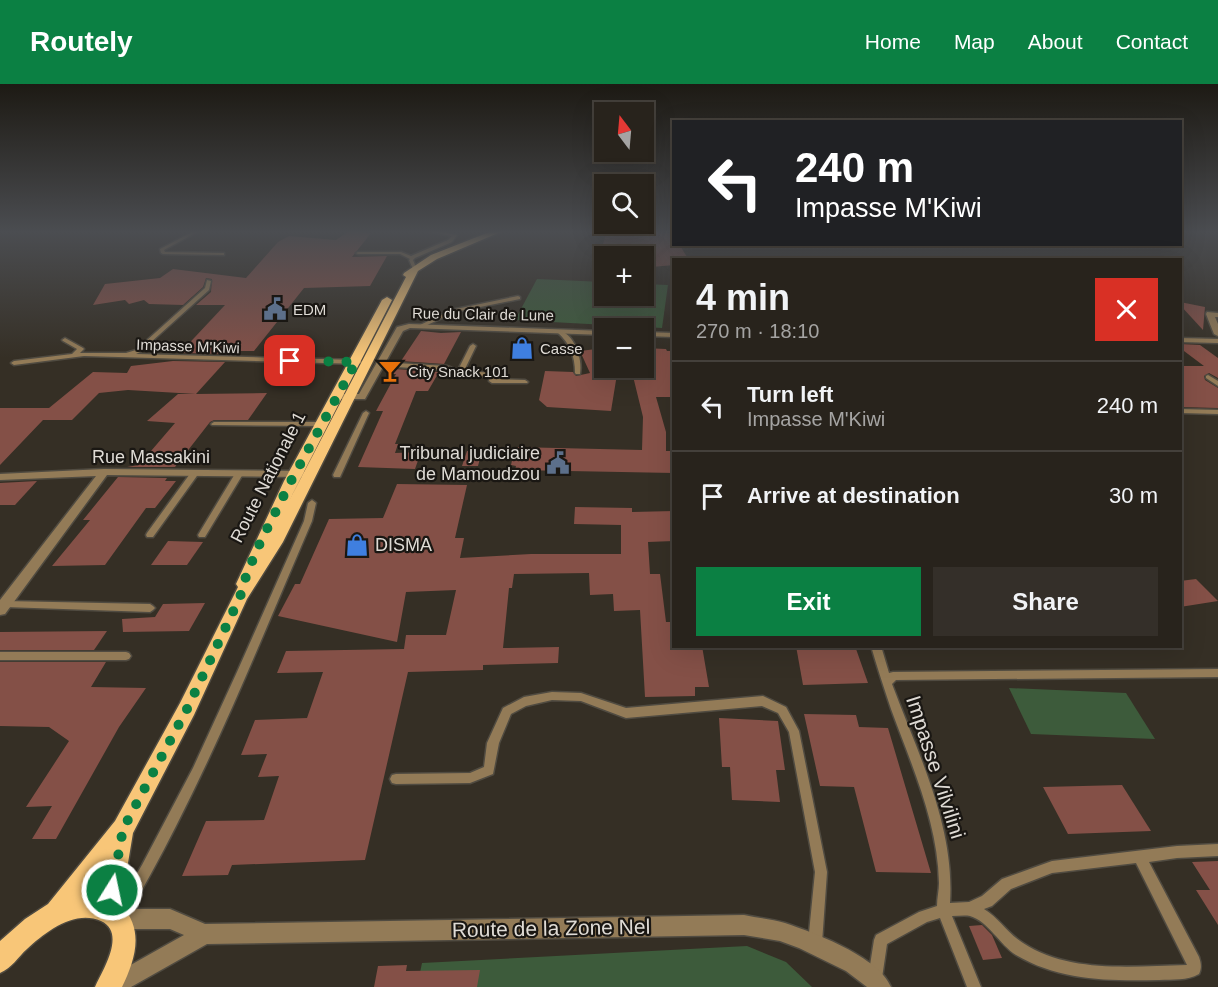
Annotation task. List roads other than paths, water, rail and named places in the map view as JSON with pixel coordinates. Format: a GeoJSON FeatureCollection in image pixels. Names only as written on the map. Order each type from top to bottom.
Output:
{"type":"FeatureCollection","features":[{"type":"Feature","properties":{"kind":"main road","name":"Route Nationale 1"},"geometry":{"type":"LineString","coordinates":[[240,597],[247,573],[299,474],[322,424],[368,360],[410,273]]}},
{"type":"Feature","properties":{"kind":"main road","name":"Route Nationale 1"},"geometry":{"type":"LineString","coordinates":[[57,913],[123,829],[187,709],[240,597],[275,542],[343,397]]}},
{"type":"Feature","properties":{"kind":"main road","name":"Route Nationale 1"},"geometry":{"type":"LineString","coordinates":[[109,987],[118,969],[123,949],[123,932],[113,914],[123,829]]}},
{"type":"Feature","properties":{"kind":"main road","name":"Route Nationale 1"},"geometry":{"type":"LineString","coordinates":[[0,960],[18,939],[57,913],[76,907],[94,906],[113,914]]}},
{"type":"Feature","properties":{"kind":"street"},"geometry":{"type":"LineString","coordinates":[[1218,315],[1210,314],[1218,334]]}},
{"type":"Feature","properties":{"kind":"street","name":"Rue du Clair de Lune"},"geometry":{"type":"LineString","coordinates":[[368,360],[400,329],[421,326],[594,333]]}},
{"type":"Feature","properties":{"kind":"street"},"geometry":{"type":"LineString","coordinates":[[654,334],[672,335]]}},
{"type":"Feature","properties":{"kind":"street"},"geometry":{"type":"LineString","coordinates":[[1182,340],[1218,341]]}},
{"type":"Feature","properties":{"kind":"street"},"geometry":{"type":"LineString","coordinates":[[3,607],[104,472]]}},
{"type":"Feature","properties":{"kind":"street","name":"Rue Massakini"},"geometry":{"type":"LineString","coordinates":[[0,477],[104,472],[299,474]]}},
{"type":"Feature","properties":{"kind":"street","name":"Route de la Zone Nel"},"geometry":{"type":"LineString","coordinates":[[113,914],[170,919],[206,934],[744,924],[790,934],[849,962],[878,983]]}},
{"type":"Feature","properties":{"kind":"street","name":"Route de la Zone Nel"},"geometry":{"type":"LineString","coordinates":[[109,987],[206,934]]}},
{"type":"Feature","properties":{"kind":"lane"},"geometry":{"type":"LineString","coordinates":[[126,355],[138,351],[207,289],[209,281]]}},
{"type":"Feature","properties":{"kind":"lane"},"geometry":{"type":"LineString","coordinates":[[421,326],[453,311],[518,298]]}},
{"type":"Feature","properties":{"kind":"lane"},"geometry":{"type":"LineString","coordinates":[[559,331],[567,338],[579,360],[578,373]]}},
{"type":"Feature","properties":{"kind":"lane"},"geometry":{"type":"LineString","coordinates":[[65,340],[81,349],[74,356]]}},
{"type":"Feature","properties":{"kind":"lane"},"geometry":{"type":"LineString","coordinates":[[460,373],[473,346]]}},
{"type":"Feature","properties":{"kind":"lane","name":"Impasse M'Kiwi"},"geometry":{"type":"LineString","coordinates":[[14,363],[74,356],[126,355],[157,358],[368,360],[447,368],[460,373],[494,375],[492,381],[525,382]]}},
{"type":"Feature","properties":{"kind":"lane"},"geometry":{"type":"LineString","coordinates":[[1208,377],[1218,384]]}},
{"type":"Feature","properties":{"kind":"lane"},"geometry":{"type":"LineString","coordinates":[[1182,411],[1218,412]]}},
{"type":"Feature","properties":{"kind":"lane"},"geometry":{"type":"LineString","coordinates":[[337,475],[366,413]]}},
{"type":"Feature","properties":{"kind":"lane"},"geometry":{"type":"LineString","coordinates":[[214,424],[322,424]]}},
{"type":"Feature","properties":{"kind":"lane"},"geometry":{"type":"LineString","coordinates":[[150,535],[195,473]]}},
{"type":"Feature","properties":{"kind":"lane"},"geometry":{"type":"LineString","coordinates":[[202,535],[239,474]]}},
{"type":"Feature","properties":{"kind":"lane"},"geometry":{"type":"LineString","coordinates":[[113,914],[152,863],[196,775],[308,521],[312,503]]}},
{"type":"Feature","properties":{"kind":"lane"},"geometry":{"type":"LineString","coordinates":[[3,607],[150,608]]}},
{"type":"Feature","properties":{"kind":"lane"},"geometry":{"type":"LineString","coordinates":[[877,648],[887,683]]}},
{"type":"Feature","properties":{"kind":"lane"},"geometry":{"type":"LineString","coordinates":[[0,656],[126,656]]}},
{"type":"Feature","properties":{"kind":"lane","name":"Impasse Vilvilini"},"geometry":{"type":"LineString","coordinates":[[944,910],[946,894],[944,849],[887,683],[893,676],[914,674],[1218,673]]}},
{"type":"Feature","properties":{"kind":"lane"},"geometry":{"type":"LineString","coordinates":[[396,779],[470,778],[489,770],[494,743],[507,711],[524,702],[552,696],[581,697],[626,713],[763,701],[782,710],[794,731],[821,872],[815,947]]}},
{"type":"Feature","properties":{"kind":"lane"},"geometry":{"type":"LineString","coordinates":[[970,909],[987,901],[1007,884],[1052,867],[1177,852],[1218,850]]}},
{"type":"Feature","properties":{"kind":"lane"},"geometry":{"type":"LineString","coordinates":[[878,983],[881,940],[924,917],[944,910],[970,909],[986,915],[1017,947],[1044,962],[1071,971],[1189,972],[1194,969],[1194,962],[1140,857]]}},
{"type":"Feature","properties":{"kind":"lane"},"geometry":{"type":"LineString","coordinates":[[944,910],[974,987]]}},
{"type":"Feature","properties":{"kind":"place","name":"EDM"},"geometry":{"type":"Point","coordinates":[275,309]}},
{"type":"Feature","properties":{"kind":"place","name":"Casse"},"geometry":{"type":"Point","coordinates":[522,348]}},
{"type":"Feature","properties":{"kind":"place","name":"City Snack 101"},"geometry":{"type":"Point","coordinates":[390,371]}},
{"type":"Feature","properties":{"kind":"place","name":"Tribunal judiciaire de Mamoudzou"},"geometry":{"type":"Point","coordinates":[558,463]}},
{"type":"Feature","properties":{"kind":"place","name":"DISMA"},"geometry":{"type":"Point","coordinates":[357,545]}}]}
